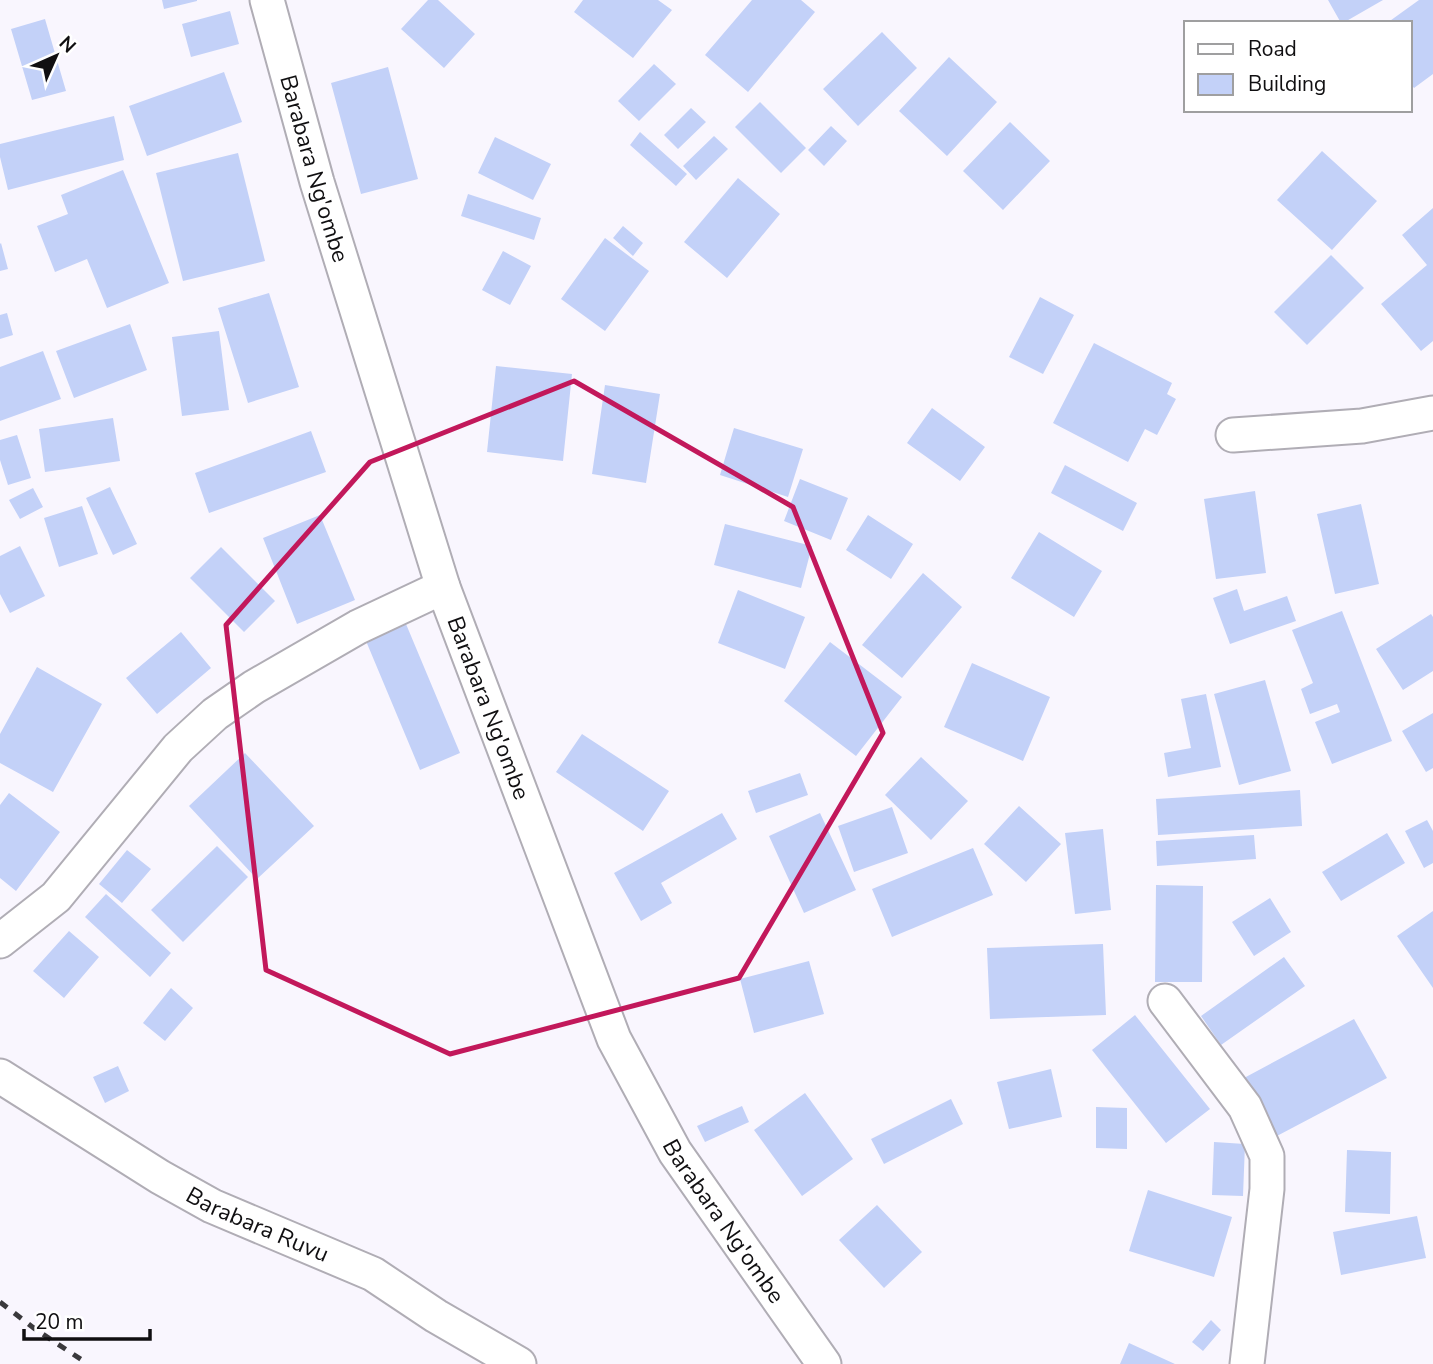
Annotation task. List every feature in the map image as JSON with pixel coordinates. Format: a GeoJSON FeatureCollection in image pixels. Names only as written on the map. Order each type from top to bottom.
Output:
{"type":"FeatureCollection","features":[{"type":"Feature","properties":{"kind":"street","name":"Barabara Ng'ombe"},"geometry":{"type":"LineString","coordinates":[[267,0],[317,182],[443,587],[614,1039],[675,1152],[824,1364]]}},
{"type":"Feature","properties":{"kind":"street"},"geometry":{"type":"LineString","coordinates":[[1233,435],[1362,426],[1433,413]]}},
{"type":"Feature","properties":{"kind":"street"},"geometry":{"type":"LineString","coordinates":[[0,941],[56,897],[178,748],[215,714],[254,687],[358,627],[443,587]]}},
{"type":"Feature","properties":{"kind":"street"},"geometry":{"type":"LineString","coordinates":[[1165,1001],[1245,1107],[1267,1156],[1267,1189],[1247,1364]]}},
{"type":"Feature","properties":{"kind":"street","name":"Barabara Ruvu"},"geometry":{"type":"LineString","coordinates":[[0,1076],[160,1177],[212,1206],[373,1274],[436,1316],[519,1364]]}},
{"type":"Feature","properties":{"kind":"highlighted area"},"geometry":{"type":"Polygon","coordinates":[[[574,381],[793,507],[883,733],[739,978],[450,1054],[266,970],[226,625],[370,462],[574,381]]]}},
{"type":"Feature","properties":{"kind":"building"},"geometry":{"type":"Polygon","coordinates":[[[162,0],[197,0],[197,1],[164,9],[162,0]]]}},
{"type":"Feature","properties":{"kind":"building"},"geometry":{"type":"Polygon","coordinates":[[[428,0],[438,0],[475,34],[444,68],[401,29],[428,0]]]}},
{"type":"Feature","properties":{"kind":"building"},"geometry":{"type":"Polygon","coordinates":[[[583,0],[658,0],[672,10],[633,58],[574,12],[583,0]]]}},
{"type":"Feature","properties":{"kind":"building"},"geometry":{"type":"Polygon","coordinates":[[[752,0],[801,0],[815,12],[748,92],[705,55],[752,0]]]}},
{"type":"Feature","properties":{"kind":"building"},"geometry":{"type":"Polygon","coordinates":[[[1328,0],[1383,0],[1346,21],[1340,21],[1328,0]]]}},
{"type":"Feature","properties":{"kind":"building"},"geometry":{"type":"Polygon","coordinates":[[[1419,0],[1433,0],[1433,74],[1414,88],[1412,21],[1390,21],[1419,0]]]}},
{"type":"Feature","properties":{"kind":"building"},"geometry":{"type":"Polygon","coordinates":[[[230,11],[239,44],[191,57],[182,24],[230,11]]]}},
{"type":"Feature","properties":{"kind":"building"},"geometry":{"type":"Polygon","coordinates":[[[45,19],[66,91],[32,100],[11,29],[45,19]]]}},
{"type":"Feature","properties":{"kind":"building"},"geometry":{"type":"Polygon","coordinates":[[[882,32],[917,68],[858,126],[823,89],[882,32]]]}},
{"type":"Feature","properties":{"kind":"building"},"geometry":{"type":"Polygon","coordinates":[[[949,57],[997,102],[947,156],[899,111],[949,57]]]}},
{"type":"Feature","properties":{"kind":"building"},"geometry":{"type":"Polygon","coordinates":[[[654,64],[676,84],[639,121],[618,101],[654,64]]]}},
{"type":"Feature","properties":{"kind":"building"},"geometry":{"type":"Polygon","coordinates":[[[388,67],[418,179],[361,194],[331,83],[388,67]]]}},
{"type":"Feature","properties":{"kind":"building"},"geometry":{"type":"Polygon","coordinates":[[[224,72],[242,122],[147,156],[129,106],[224,72]]]}},
{"type":"Feature","properties":{"kind":"building"},"geometry":{"type":"Polygon","coordinates":[[[760,102],[806,148],[781,173],[735,127],[760,102]]]}},
{"type":"Feature","properties":{"kind":"building"},"geometry":{"type":"Polygon","coordinates":[[[691,108],[706,122],[678,149],[664,135],[691,108]]]}},
{"type":"Feature","properties":{"kind":"building"},"geometry":{"type":"Polygon","coordinates":[[[114,116],[124,160],[8,190],[0,157],[0,144],[114,116]]]}},
{"type":"Feature","properties":{"kind":"building"},"geometry":{"type":"Polygon","coordinates":[[[1010,122],[1050,161],[1003,210],[963,171],[1010,122]]]}},
{"type":"Feature","properties":{"kind":"building"},"geometry":{"type":"Polygon","coordinates":[[[831,126],[847,141],[824,166],[808,150],[831,126]]]}},
{"type":"Feature","properties":{"kind":"building"},"geometry":{"type":"Polygon","coordinates":[[[640,132],[687,174],[676,186],[630,145],[640,132]]]}},
{"type":"Feature","properties":{"kind":"building"},"geometry":{"type":"Polygon","coordinates":[[[714,136],[728,149],[696,180],[683,166],[714,136]]]}},
{"type":"Feature","properties":{"kind":"building"},"geometry":{"type":"Polygon","coordinates":[[[495,137],[551,164],[533,200],[478,173],[495,137]]]}},
{"type":"Feature","properties":{"kind":"building"},"geometry":{"type":"Polygon","coordinates":[[[1322,151],[1377,201],[1332,250],[1277,200],[1322,151]]]}},
{"type":"Feature","properties":{"kind":"building"},"geometry":{"type":"Polygon","coordinates":[[[238,153],[265,261],[183,281],[156,173],[238,153]]]}},
{"type":"Feature","properties":{"kind":"building"},"geometry":{"type":"Polygon","coordinates":[[[123,170],[169,283],[107,308],[87,259],[55,272],[37,226],[68,214],[61,195],[123,170]]]}},
{"type":"Feature","properties":{"kind":"building"},"geometry":{"type":"Polygon","coordinates":[[[738,178],[780,214],[727,278],[684,242],[738,178]]]}},
{"type":"Feature","properties":{"kind":"building"},"geometry":{"type":"Polygon","coordinates":[[[468,194],[541,218],[534,240],[461,216],[468,194]]]}},
{"type":"Feature","properties":{"kind":"building"},"geometry":{"type":"Polygon","coordinates":[[[1433,208],[1433,341],[1421,351],[1381,304],[1427,265],[1402,235],[1433,208]]]}},
{"type":"Feature","properties":{"kind":"building"},"geometry":{"type":"Polygon","coordinates":[[[623,226],[643,243],[633,256],[613,238],[623,226]]]}},
{"type":"Feature","properties":{"kind":"building"},"geometry":{"type":"Polygon","coordinates":[[[605,238],[649,271],[605,331],[561,299],[605,238]]]}},
{"type":"Feature","properties":{"kind":"building"},"geometry":{"type":"Polygon","coordinates":[[[0,244],[8,269],[0,271],[0,244]]]}},
{"type":"Feature","properties":{"kind":"building"},"geometry":{"type":"Polygon","coordinates":[[[503,251],[531,266],[510,305],[482,290],[503,251]]]}},
{"type":"Feature","properties":{"kind":"building"},"geometry":{"type":"Polygon","coordinates":[[[1331,255],[1364,288],[1307,345],[1274,312],[1331,255]]]}},
{"type":"Feature","properties":{"kind":"building"},"geometry":{"type":"Polygon","coordinates":[[[269,293],[299,387],[248,403],[218,308],[269,293]]]}},
{"type":"Feature","properties":{"kind":"building"},"geometry":{"type":"Polygon","coordinates":[[[1040,297],[1074,315],[1043,374],[1009,357],[1040,297]]]}},
{"type":"Feature","properties":{"kind":"building"},"geometry":{"type":"Polygon","coordinates":[[[7,313],[13,335],[0,339],[0,315],[7,313]]]}},
{"type":"Feature","properties":{"kind":"building"},"geometry":{"type":"Polygon","coordinates":[[[130,324],[147,370],[74,398],[56,351],[130,324]]]}},
{"type":"Feature","properties":{"kind":"building"},"geometry":{"type":"Polygon","coordinates":[[[219,331],[229,410],[182,416],[172,337],[219,331]]]}},
{"type":"Feature","properties":{"kind":"building"},"geometry":{"type":"Polygon","coordinates":[[[1094,343],[1172,383],[1167,394],[1176,399],[1157,435],[1145,429],[1128,462],[1053,423],[1094,343]]]}},
{"type":"Feature","properties":{"kind":"building"},"geometry":{"type":"Polygon","coordinates":[[[43,351],[61,399],[0,421],[0,367],[43,351]]]}},
{"type":"Feature","properties":{"kind":"building"},"geometry":{"type":"Polygon","coordinates":[[[496,366],[572,374],[563,461],[487,452],[496,366]]]}},
{"type":"Feature","properties":{"kind":"building"},"geometry":{"type":"Polygon","coordinates":[[[605,385],[660,394],[646,483],[592,474],[605,385]]]}},
{"type":"Feature","properties":{"kind":"building"},"geometry":{"type":"Polygon","coordinates":[[[932,408],[985,447],[960,481],[907,443],[932,408]]]}},
{"type":"Feature","properties":{"kind":"building"},"geometry":{"type":"Polygon","coordinates":[[[113,418],[120,461],[45,472],[39,429],[113,418]]]}},
{"type":"Feature","properties":{"kind":"building"},"geometry":{"type":"Polygon","coordinates":[[[734,428],[803,449],[788,497],[720,475],[734,428]]]}},
{"type":"Feature","properties":{"kind":"building"},"geometry":{"type":"Polygon","coordinates":[[[311,431],[326,472],[209,513],[195,473],[311,431]]]}},
{"type":"Feature","properties":{"kind":"building"},"geometry":{"type":"Polygon","coordinates":[[[17,435],[31,478],[8,485],[0,460],[0,440],[17,435]]]}},
{"type":"Feature","properties":{"kind":"building"},"geometry":{"type":"Polygon","coordinates":[[[1065,465],[1137,503],[1123,531],[1051,493],[1065,465]]]}},
{"type":"Feature","properties":{"kind":"building"},"geometry":{"type":"Polygon","coordinates":[[[800,479],[848,498],[831,540],[784,521],[800,479]]]}},
{"type":"Feature","properties":{"kind":"building"},"geometry":{"type":"Polygon","coordinates":[[[110,487],[137,544],[113,555],[86,498],[110,487]]]}},
{"type":"Feature","properties":{"kind":"building"},"geometry":{"type":"Polygon","coordinates":[[[33,488],[43,507],[20,519],[9,500],[33,488]]]}},
{"type":"Feature","properties":{"kind":"building"},"geometry":{"type":"Polygon","coordinates":[[[1255,491],[1266,573],[1216,579],[1204,499],[1255,491]]]}},
{"type":"Feature","properties":{"kind":"building"},"geometry":{"type":"Polygon","coordinates":[[[1361,504],[1379,584],[1335,594],[1317,514],[1361,504]]]}},
{"type":"Feature","properties":{"kind":"building"},"geometry":{"type":"Polygon","coordinates":[[[82,506],[98,554],[59,567],[44,518],[82,506]]]}},
{"type":"Feature","properties":{"kind":"building"},"geometry":{"type":"Polygon","coordinates":[[[320,515],[355,600],[297,624],[263,538],[320,515]]]}},
{"type":"Feature","properties":{"kind":"building"},"geometry":{"type":"Polygon","coordinates":[[[868,515],[913,544],[891,579],[846,550],[868,515]]]}},
{"type":"Feature","properties":{"kind":"building"},"geometry":{"type":"Polygon","coordinates":[[[725,524],[812,546],[801,588],[714,565],[725,524]]]}},
{"type":"Feature","properties":{"kind":"building"},"geometry":{"type":"Polygon","coordinates":[[[1039,532],[1102,571],[1074,617],[1011,578],[1039,532]]]}},
{"type":"Feature","properties":{"kind":"building"},"geometry":{"type":"Polygon","coordinates":[[[20,546],[45,596],[10,613],[0,594],[0,556],[20,546]]]}},
{"type":"Feature","properties":{"kind":"building"},"geometry":{"type":"Polygon","coordinates":[[[221,547],[275,601],[244,632],[190,578],[221,547]]]}},
{"type":"Feature","properties":{"kind":"building"},"geometry":{"type":"Polygon","coordinates":[[[923,573],[962,607],[902,678],[862,645],[923,573]]]}},
{"type":"Feature","properties":{"kind":"building"},"geometry":{"type":"Polygon","coordinates":[[[1237,589],[1244,611],[1287,596],[1296,621],[1230,644],[1213,598],[1237,589]]]}},
{"type":"Feature","properties":{"kind":"building"},"geometry":{"type":"Polygon","coordinates":[[[738,590],[805,617],[785,669],[718,643],[738,590]]]}},
{"type":"Feature","properties":{"kind":"building"},"geometry":{"type":"Polygon","coordinates":[[[1342,611],[1392,741],[1332,764],[1315,722],[1340,712],[1337,704],[1310,714],[1301,689],[1313,683],[1292,630],[1342,611]]]}},
{"type":"Feature","properties":{"kind":"building"},"geometry":{"type":"Polygon","coordinates":[[[1431,614],[1433,671],[1403,690],[1376,649],[1431,614]]]}},
{"type":"Feature","properties":{"kind":"building"},"geometry":{"type":"Polygon","coordinates":[[[406,624],[460,753],[420,770],[366,641],[406,624]]]}},
{"type":"Feature","properties":{"kind":"building"},"geometry":{"type":"Polygon","coordinates":[[[181,632],[211,668],[157,714],[126,678],[181,632]]]}},
{"type":"Feature","properties":{"kind":"building"},"geometry":{"type":"Polygon","coordinates":[[[830,642],[902,697],[856,756],[784,701],[830,642]]]}},
{"type":"Feature","properties":{"kind":"building"},"geometry":{"type":"Polygon","coordinates":[[[972,663],[1050,697],[1023,761],[944,727],[972,663]]]}},
{"type":"Feature","properties":{"kind":"building"},"geometry":{"type":"Polygon","coordinates":[[[37,667],[102,704],[53,792],[0,763],[0,734],[37,667]]]}},
{"type":"Feature","properties":{"kind":"building"},"geometry":{"type":"Polygon","coordinates":[[[1265,680],[1291,771],[1239,785],[1214,694],[1265,680]]]}},
{"type":"Feature","properties":{"kind":"building"},"geometry":{"type":"Polygon","coordinates":[[[1206,694],[1221,767],[1168,777],[1164,753],[1191,748],[1181,699],[1206,694]]]}},
{"type":"Feature","properties":{"kind":"building"},"geometry":{"type":"Polygon","coordinates":[[[1433,713],[1433,768],[1426,772],[1402,731],[1433,713]]]}},
{"type":"Feature","properties":{"kind":"building"},"geometry":{"type":"Polygon","coordinates":[[[582,734],[669,791],[643,831],[556,772],[582,734]]]}},
{"type":"Feature","properties":{"kind":"building"},"geometry":{"type":"Polygon","coordinates":[[[245,753],[314,826],[257,879],[189,806],[245,753]]]}},
{"type":"Feature","properties":{"kind":"building"},"geometry":{"type":"Polygon","coordinates":[[[921,757],[968,801],[931,840],[885,795],[921,757]]]}},
{"type":"Feature","properties":{"kind":"building"},"geometry":{"type":"Polygon","coordinates":[[[800,773],[808,795],[756,813],[748,791],[800,773]]]}},
{"type":"Feature","properties":{"kind":"building"},"geometry":{"type":"Polygon","coordinates":[[[1300,790],[1302,826],[1158,835],[1156,799],[1300,790]]]}},
{"type":"Feature","properties":{"kind":"building"},"geometry":{"type":"Polygon","coordinates":[[[9,793],[60,832],[16,891],[0,878],[0,805],[9,793]]]}},
{"type":"Feature","properties":{"kind":"building"},"geometry":{"type":"Polygon","coordinates":[[[1019,806],[1061,844],[1026,882],[984,844],[1019,806]]]}},
{"type":"Feature","properties":{"kind":"building"},"geometry":{"type":"Polygon","coordinates":[[[892,807],[908,853],[854,872],[838,826],[892,807]]]}},
{"type":"Feature","properties":{"kind":"building"},"geometry":{"type":"Polygon","coordinates":[[[722,813],[737,839],[661,883],[672,903],[641,921],[614,873],[722,813]]]}},
{"type":"Feature","properties":{"kind":"building"},"geometry":{"type":"Polygon","coordinates":[[[820,813],[856,890],[804,913],[769,836],[820,813]]]}},
{"type":"Feature","properties":{"kind":"building"},"geometry":{"type":"Polygon","coordinates":[[[1427,820],[1433,831],[1433,863],[1424,868],[1405,831],[1427,820]]]}},
{"type":"Feature","properties":{"kind":"building"},"geometry":{"type":"Polygon","coordinates":[[[1103,829],[1111,910],[1075,914],[1065,833],[1103,829]]]}},
{"type":"Feature","properties":{"kind":"building"},"geometry":{"type":"Polygon","coordinates":[[[1387,833],[1405,863],[1341,901],[1322,872],[1387,833]]]}},
{"type":"Feature","properties":{"kind":"building"},"geometry":{"type":"Polygon","coordinates":[[[1254,835],[1256,859],[1157,866],[1156,841],[1254,835]]]}},
{"type":"Feature","properties":{"kind":"building"},"geometry":{"type":"Polygon","coordinates":[[[217,846],[248,877],[183,942],[151,910],[217,846]]]}},
{"type":"Feature","properties":{"kind":"building"},"geometry":{"type":"Polygon","coordinates":[[[973,848],[993,895],[892,937],[872,889],[973,848]]]}},
{"type":"Feature","properties":{"kind":"building"},"geometry":{"type":"Polygon","coordinates":[[[127,850],[151,869],[122,903],[99,884],[127,850]]]}},
{"type":"Feature","properties":{"kind":"building"},"geometry":{"type":"Polygon","coordinates":[[[1156,885],[1203,886],[1202,982],[1155,982],[1156,885]]]}},
{"type":"Feature","properties":{"kind":"building"},"geometry":{"type":"Polygon","coordinates":[[[106,894],[171,953],[150,977],[85,917],[106,894]]]}},
{"type":"Feature","properties":{"kind":"building"},"geometry":{"type":"Polygon","coordinates":[[[1270,898],[1291,932],[1254,956],[1232,922],[1270,898]]]}},
{"type":"Feature","properties":{"kind":"building"},"geometry":{"type":"Polygon","coordinates":[[[1433,911],[1433,988],[1397,936],[1433,911]]]}},
{"type":"Feature","properties":{"kind":"building"},"geometry":{"type":"Polygon","coordinates":[[[69,931],[99,957],[64,998],[33,971],[69,931]]]}},
{"type":"Feature","properties":{"kind":"building"},"geometry":{"type":"Polygon","coordinates":[[[1103,944],[1106,1015],[990,1019],[987,948],[1103,944]]]}},
{"type":"Feature","properties":{"kind":"building"},"geometry":{"type":"Polygon","coordinates":[[[1284,957],[1305,986],[1221,1045],[1201,1016],[1284,957]]]}},
{"type":"Feature","properties":{"kind":"building"},"geometry":{"type":"Polygon","coordinates":[[[809,961],[824,1014],[754,1033],[740,979],[809,961]]]}},
{"type":"Feature","properties":{"kind":"building"},"geometry":{"type":"Polygon","coordinates":[[[171,988],[193,1008],[165,1041],[143,1023],[171,988]]]}},
{"type":"Feature","properties":{"kind":"building"},"geometry":{"type":"Polygon","coordinates":[[[1135,1015],[1210,1109],[1166,1143],[1092,1050],[1135,1015]]]}},
{"type":"Feature","properties":{"kind":"building"},"geometry":{"type":"Polygon","coordinates":[[[1354,1019],[1387,1078],[1275,1137],[1244,1078],[1354,1019]]]}},
{"type":"Feature","properties":{"kind":"building"},"geometry":{"type":"Polygon","coordinates":[[[118,1066],[129,1091],[105,1103],[93,1077],[118,1066]]]}},
{"type":"Feature","properties":{"kind":"building"},"geometry":{"type":"Polygon","coordinates":[[[1051,1069],[1062,1117],[1009,1129],[997,1082],[1051,1069]]]}},
{"type":"Feature","properties":{"kind":"building"},"geometry":{"type":"Polygon","coordinates":[[[805,1093],[853,1159],[802,1196],[754,1130],[805,1093]]]}},
{"type":"Feature","properties":{"kind":"building"},"geometry":{"type":"Polygon","coordinates":[[[951,1099],[963,1124],[884,1164],[871,1139],[951,1099]]]}},
{"type":"Feature","properties":{"kind":"building"},"geometry":{"type":"Polygon","coordinates":[[[742,1106],[749,1122],[705,1142],[697,1126],[742,1106]]]}},
{"type":"Feature","properties":{"kind":"building"},"geometry":{"type":"Polygon","coordinates":[[[1096,1107],[1127,1108],[1127,1149],[1096,1148],[1096,1107]]]}},
{"type":"Feature","properties":{"kind":"building"},"geometry":{"type":"Polygon","coordinates":[[[1214,1142],[1245,1144],[1243,1196],[1212,1195],[1214,1142]]]}},
{"type":"Feature","properties":{"kind":"building"},"geometry":{"type":"Polygon","coordinates":[[[1347,1150],[1391,1152],[1390,1214],[1345,1212],[1347,1150]]]}},
{"type":"Feature","properties":{"kind":"building"},"geometry":{"type":"Polygon","coordinates":[[[1148,1190],[1232,1217],[1214,1277],[1129,1251],[1148,1190]]]}},
{"type":"Feature","properties":{"kind":"building"},"geometry":{"type":"Polygon","coordinates":[[[877,1205],[922,1252],[884,1288],[839,1240],[877,1205]]]}},
{"type":"Feature","properties":{"kind":"building"},"geometry":{"type":"Polygon","coordinates":[[[1417,1216],[1426,1258],[1341,1275],[1333,1232],[1417,1216]]]}},
{"type":"Feature","properties":{"kind":"building"},"geometry":{"type":"Polygon","coordinates":[[[1211,1320],[1221,1330],[1203,1351],[1192,1342],[1211,1320]]]}},
{"type":"Feature","properties":{"kind":"building"},"geometry":{"type":"Polygon","coordinates":[[[1129,1343],[1175,1364],[1120,1364],[1129,1343]]]}},
{"type":"Feature","properties":{"kind":"railway"},"geometry":{"type":"LineString","coordinates":[[0,1302],[88,1364]]}}]}
